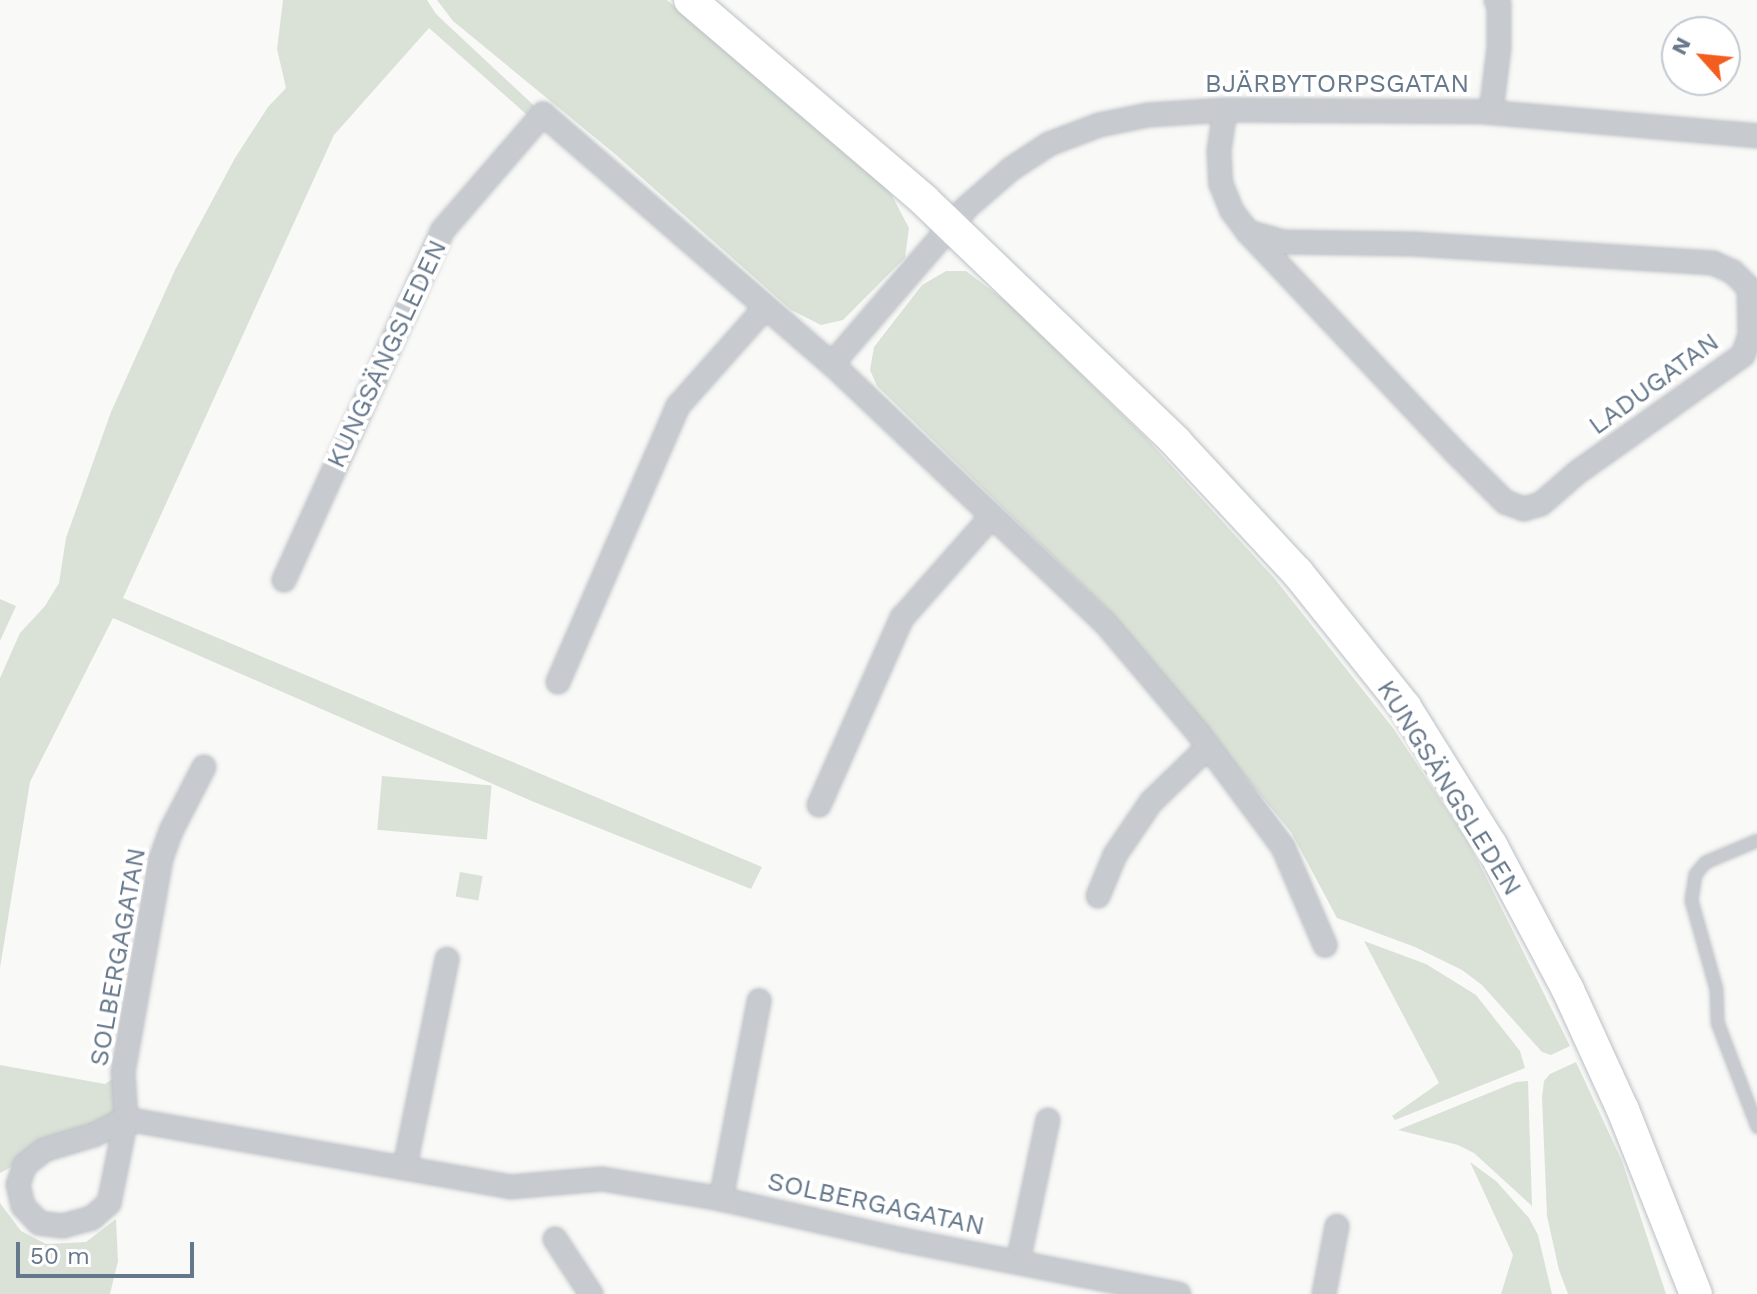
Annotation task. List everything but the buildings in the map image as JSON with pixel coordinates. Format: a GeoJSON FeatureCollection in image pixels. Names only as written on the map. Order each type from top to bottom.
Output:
{"type":"FeatureCollection","features":[{"type":"Feature","properties":{"kind":"main road","name":"KUNGSÄNGSLEDEN"},"geometry":{"type":"LineString","coordinates":[[690,0],[949,224],[1176,442],[1297,572],[1405,707],[1491,845],[1568,990],[1623,1110],[1696,1294]]}},
{"type":"Feature","properties":{"kind":"street"},"geometry":{"type":"LineString","coordinates":[[1491,112],[1499,48],[1499,4],[1496,0]]}},
{"type":"Feature","properties":{"kind":"street","name":"BJÄRBYTORPSGATAN"},"geometry":{"type":"LineString","coordinates":[[949,224],[1011,169],[1049,144],[1099,125],[1124,120],[1225,110],[1491,112],[1757,136]]}},
{"type":"Feature","properties":{"kind":"street","name":"LADUGATAN"},"geometry":{"type":"LineString","coordinates":[[1225,110],[1219,151],[1221,184],[1232,211],[1248,232],[1505,502],[1524,509],[1541,504],[1579,471],[1743,355],[1750,335],[1749,288],[1733,272],[1713,263],[1442,245],[1282,242],[1248,232]]}},
{"type":"Feature","properties":{"kind":"street","name":"KUNGSÄNGSLEDEN"},"geometry":{"type":"LineString","coordinates":[[284,580],[442,231],[543,114],[832,364],[1106,624],[1208,747],[1283,847],[1325,945]]}},
{"type":"Feature","properties":{"kind":"street"},"geometry":{"type":"LineString","coordinates":[[832,364],[949,224]]}},
{"type":"Feature","properties":{"kind":"street"},"geometry":{"type":"LineString","coordinates":[[558,682],[678,406],[766,307]]}},
{"type":"Feature","properties":{"kind":"street"},"geometry":{"type":"LineString","coordinates":[[819,805],[902,618],[992,516]]}},
{"type":"Feature","properties":{"kind":"street"},"geometry":{"type":"LineString","coordinates":[[1098,896],[1115,855],[1151,802],[1208,747]]}},
{"type":"Feature","properties":{"kind":"street","name":"SOLBERGAGATAN"},"geometry":{"type":"LineString","coordinates":[[204,767],[171,831],[161,859],[123,1072],[126,1119],[109,1203],[92,1218],[63,1226],[39,1223],[23,1206],[18,1185],[25,1165],[44,1150],[94,1135],[126,1119],[510,1187],[602,1179],[721,1199],[1179,1294]]}},
{"type":"Feature","properties":{"kind":"street"},"geometry":{"type":"LineString","coordinates":[[405,1166],[447,959]]}},
{"type":"Feature","properties":{"kind":"street"},"geometry":{"type":"LineString","coordinates":[[721,1199],[759,1001]]}},
{"type":"Feature","properties":{"kind":"street"},"geometry":{"type":"LineString","coordinates":[[1018,1262],[1048,1120]]}},
{"type":"Feature","properties":{"kind":"street"},"geometry":{"type":"LineString","coordinates":[[1324,1294],[1337,1226]]}},
{"type":"Feature","properties":{"kind":"street"},"geometry":{"type":"LineString","coordinates":[[555,1239],[591,1294]]}},
{"type":"Feature","properties":{"kind":"lane"},"geometry":{"type":"LineString","coordinates":[[1757,840],[1705,862],[1695,874],[1691,900],[1716,989],[1717,1022],[1757,1127]]}},
{"type":"Feature","properties":{"kind":"shaded area"},"geometry":{"type":"Polygon","coordinates":[[[283,0],[427,0],[436,14],[543,114],[535,122],[429,28],[334,135],[123,598],[762,867],[751,889],[534,802],[113,618],[30,782],[0,968],[0,678],[20,633],[45,606],[59,583],[66,538],[111,412],[175,270],[235,158],[268,107],[286,88],[277,49],[283,0]]]}},
{"type":"Feature","properties":{"kind":"shaded area"},"geometry":{"type":"Polygon","coordinates":[[[437,0],[667,0],[889,190],[909,228],[905,258],[843,320],[821,325],[791,310],[615,154],[453,21],[437,0]]]}},
{"type":"Feature","properties":{"kind":"shaded area"},"geometry":{"type":"Polygon","coordinates":[[[946,271],[966,271],[1008,303],[1147,439],[1275,579],[1393,728],[1468,841],[1570,1046],[1551,1055],[1542,1052],[1482,985],[1462,970],[1415,947],[1337,918],[1291,832],[1105,607],[877,386],[870,370],[874,347],[922,285],[946,271]]]}},
{"type":"Feature","properties":{"kind":"shaded area"},"geometry":{"type":"Polygon","coordinates":[[[0,599],[16,606],[0,641],[0,599]]]}},
{"type":"Feature","properties":{"kind":"shaded area"},"geometry":{"type":"Polygon","coordinates":[[[382,776],[492,786],[487,839],[377,830],[382,776]]]}},
{"type":"Feature","properties":{"kind":"shaded area"},"geometry":{"type":"Polygon","coordinates":[[[460,872],[483,876],[478,901],[456,897],[460,872]]]}},
{"type":"Feature","properties":{"kind":"shaded area"},"geometry":{"type":"Polygon","coordinates":[[[1364,941],[1426,964],[1476,995],[1520,1051],[1525,1068],[1395,1120],[1392,1116],[1439,1083],[1364,941]]]}},
{"type":"Feature","properties":{"kind":"shaded area"},"geometry":{"type":"Polygon","coordinates":[[[1576,1062],[1622,1161],[1666,1294],[1568,1294],[1559,1270],[1547,1216],[1542,1097],[1544,1081],[1550,1074],[1576,1062]]]}},
{"type":"Feature","properties":{"kind":"shaded area"},"geometry":{"type":"Polygon","coordinates":[[[0,1065],[105,1084],[123,1072],[126,1119],[44,1150],[0,1173],[0,1065]]]}},
{"type":"Feature","properties":{"kind":"shaded area"},"geometry":{"type":"Polygon","coordinates":[[[1528,1081],[1532,1206],[1474,1153],[1458,1145],[1398,1130],[1516,1082],[1528,1081]]]}},
{"type":"Feature","properties":{"kind":"shaded area"},"geometry":{"type":"Polygon","coordinates":[[[1470,1162],[1496,1181],[1529,1218],[1538,1235],[1552,1294],[1501,1294],[1513,1255],[1470,1162]]]}},
{"type":"Feature","properties":{"kind":"shaded area"},"geometry":{"type":"Polygon","coordinates":[[[0,1203],[21,1231],[46,1244],[86,1242],[116,1219],[118,1261],[110,1294],[0,1294],[0,1203]]]}}]}
